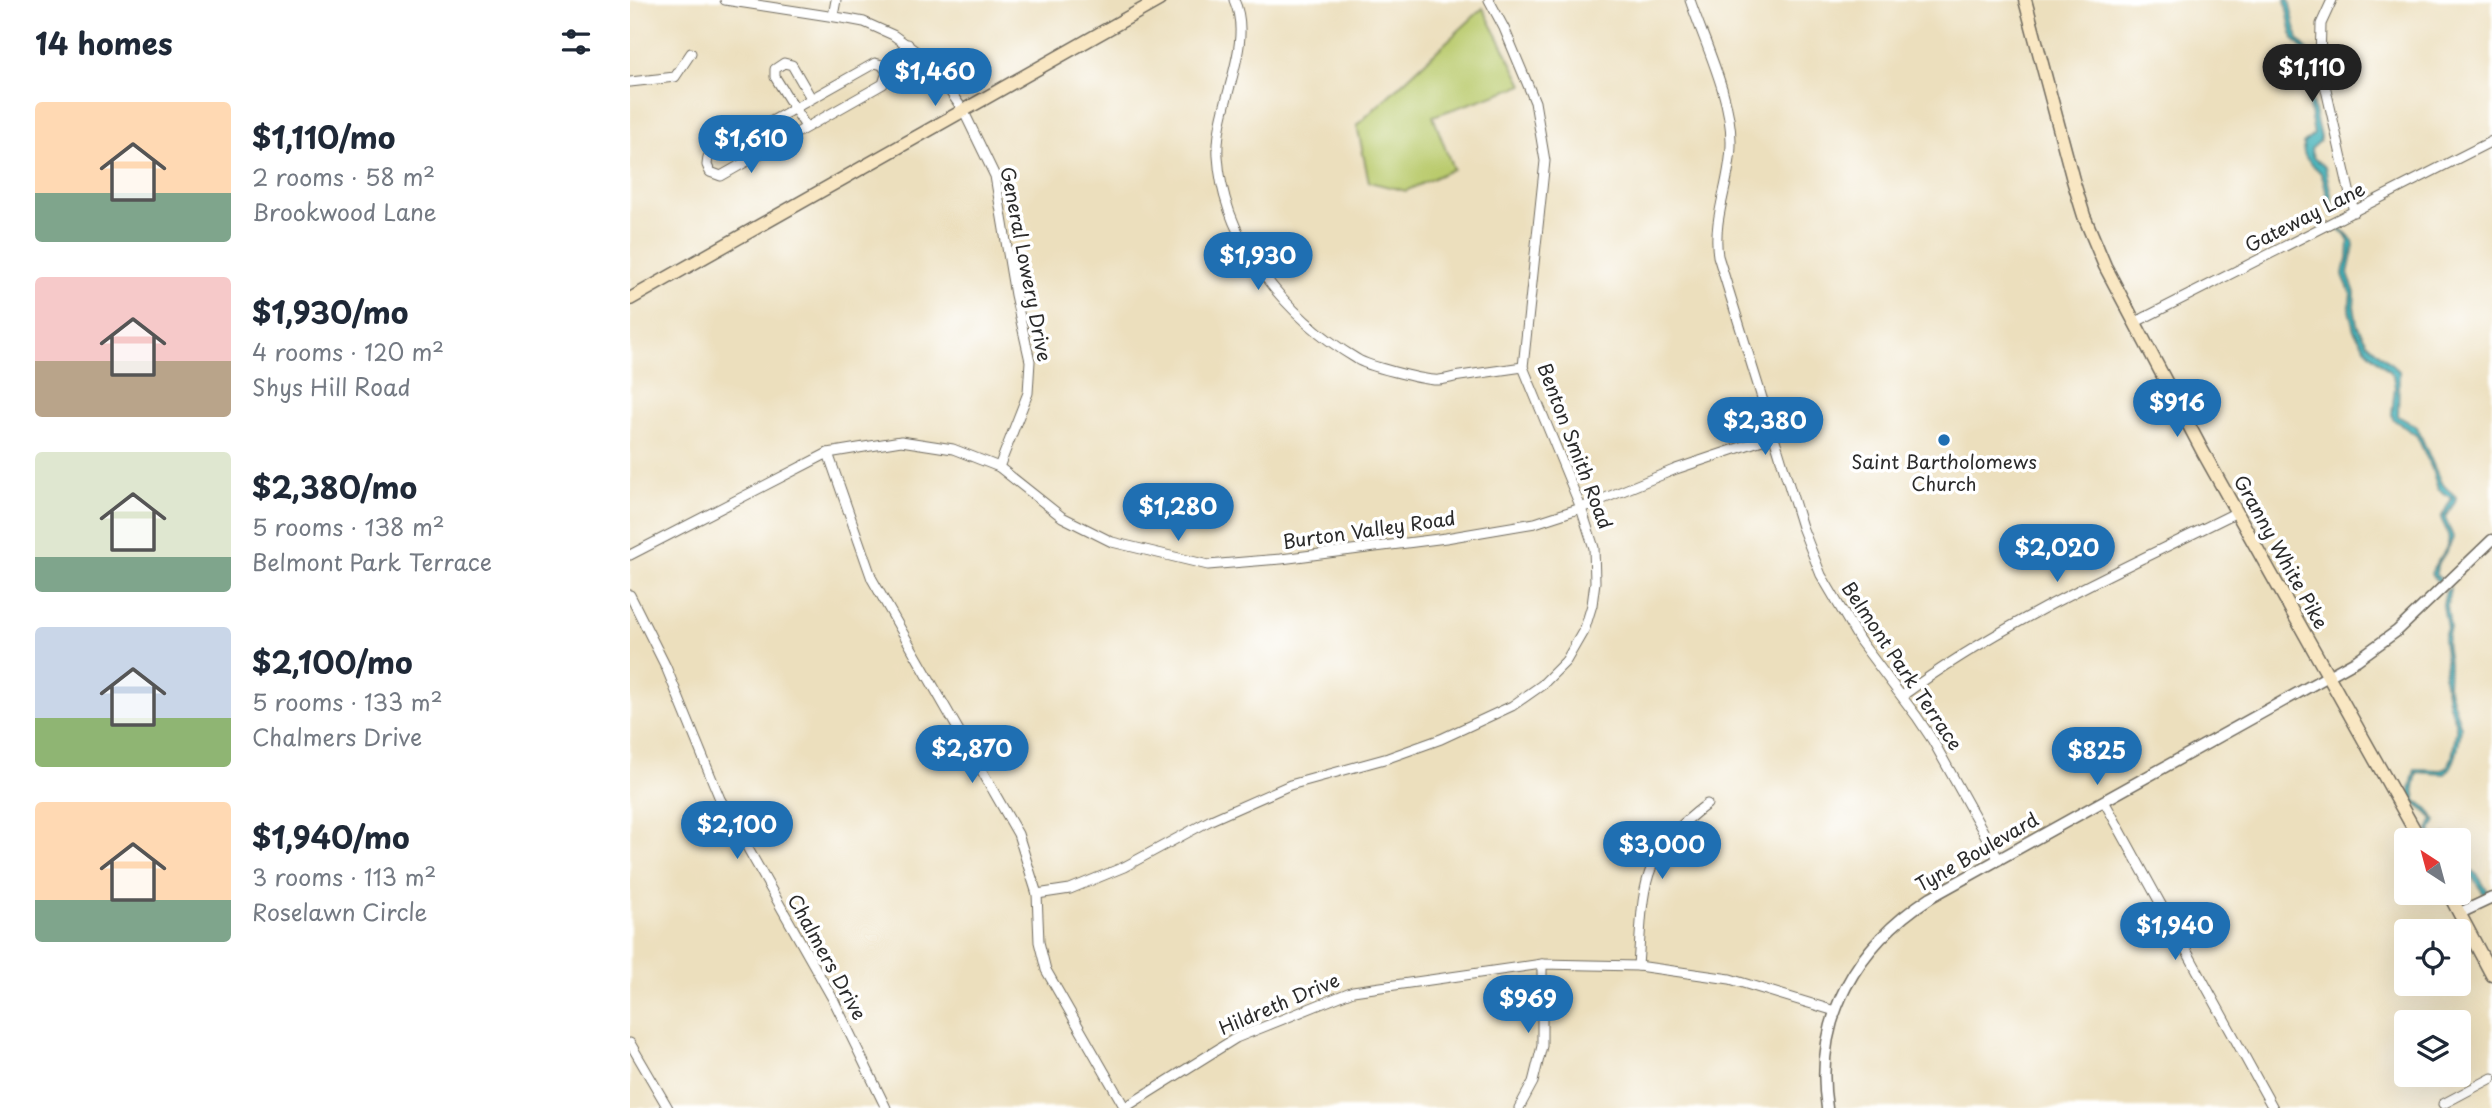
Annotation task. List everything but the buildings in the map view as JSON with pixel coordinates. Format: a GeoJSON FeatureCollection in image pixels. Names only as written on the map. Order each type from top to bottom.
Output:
{"type":"FeatureCollection","features":[{"type":"Feature","properties":{"kind":"main road"},"geometry":{"type":"LineString","coordinates":[[630,299],[1159,0]]}},
{"type":"Feature","properties":{"kind":"main road","name":"Granny White Pike"},"geometry":{"type":"LineString","coordinates":[[2025,0],[2084,216],[2105,266],[2237,512],[2413,828]]}},
{"type":"Feature","properties":{"kind":"main road"},"geometry":{"type":"LineString","coordinates":[[2455,905],[2492,975]]}},
{"type":"Feature","properties":{"kind":"street","name":"General Lowery Drive"},"geometry":{"type":"LineString","coordinates":[[725,0],[864,22],[893,35],[928,60],[964,110],[995,176],[1015,295],[1030,361],[1028,393],[999,467]]}},
{"type":"Feature","properties":{"kind":"street"},"geometry":{"type":"LineString","coordinates":[[833,16],[836,0]]}},
{"type":"Feature","properties":{"kind":"street"},"geometry":{"type":"LineString","coordinates":[[1234,0],[1240,13],[1240,46],[1220,118],[1217,155],[1225,198],[1240,238],[1270,284],[1311,327],[1359,361],[1435,380],[1523,367]]}},
{"type":"Feature","properties":{"kind":"street","name":"Benton Smith Road"},"geometry":{"type":"LineString","coordinates":[[1037,894],[1070,889],[1124,867],[1211,820],[1290,785],[1388,758],[1441,739],[1512,706],[1542,685],[1566,661],[1585,628],[1595,582],[1594,548],[1581,508],[1523,367],[1545,160],[1535,102],[1504,28],[1489,0]]}},
{"type":"Feature","properties":{"kind":"street","name":"Belmont Park Terrace"},"geometry":{"type":"LineString","coordinates":[[1690,0],[1724,99],[1731,136],[1729,164],[1716,232],[1718,256],[1802,527],[1821,575],[1860,642],[1902,696],[1945,762],[1999,860]]}},
{"type":"Feature","properties":{"kind":"street"},"geometry":{"type":"LineString","coordinates":[[2332,0],[2321,24],[2320,63],[2354,212]]}},
{"type":"Feature","properties":{"kind":"street"},"geometry":{"type":"LineString","coordinates":[[885,68],[908,44]]}},
{"type":"Feature","properties":{"kind":"street"},"geometry":{"type":"LineString","coordinates":[[630,82],[675,77],[691,53]]}},
{"type":"Feature","properties":{"kind":"street"},"geometry":{"type":"LineString","coordinates":[[806,127],[774,73],[775,69],[784,63],[792,65],[811,98]]}},
{"type":"Feature","properties":{"kind":"street"},"geometry":{"type":"LineString","coordinates":[[871,64],[879,64],[885,68],[887,77],[883,84],[721,176],[710,172],[706,165],[708,157],[871,64]]}},
{"type":"Feature","properties":{"kind":"street","name":"Gateway Lane"},"geometry":{"type":"LineString","coordinates":[[2134,323],[2492,141]]}},
{"type":"Feature","properties":{"kind":"street","name":"Burton Valley Road"},"geometry":{"type":"LineString","coordinates":[[630,555],[828,453],[901,441],[953,449],[999,467],[1062,517],[1112,542],[1208,565],[1281,559],[1446,538],[1535,523],[1581,508],[1676,469],[1774,436]]}},
{"type":"Feature","properties":{"kind":"street"},"geometry":{"type":"LineString","coordinates":[[828,453],[872,579],[1018,834],[1037,894],[1039,942],[1046,970],[1124,1108]]}},
{"type":"Feature","properties":{"kind":"street"},"geometry":{"type":"LineString","coordinates":[[1902,696],[1959,657],[2051,604],[2237,512]]}},
{"type":"Feature","properties":{"kind":"street","name":"Tyne Boulevard"},"geometry":{"type":"LineString","coordinates":[[1827,1108],[1825,1059],[1835,1011],[1857,967],[1873,945],[1894,924],[1931,897],[2328,677],[2390,636],[2492,540]]}},
{"type":"Feature","properties":{"kind":"street","name":"Chalmers Drive"},"geometry":{"type":"LineString","coordinates":[[630,595],[666,667],[720,799],[834,1002],[886,1108]]}},
{"type":"Feature","properties":{"kind":"street"},"geometry":{"type":"LineString","coordinates":[[2104,801],[2273,1108]]}},
{"type":"Feature","properties":{"kind":"street"},"geometry":{"type":"LineString","coordinates":[[1638,966],[1643,895],[1651,867],[1674,831],[1707,804]]}},
{"type":"Feature","properties":{"kind":"street"},"geometry":{"type":"LineString","coordinates":[[2460,913],[2492,898]]}},
{"type":"Feature","properties":{"kind":"street"},"geometry":{"type":"LineString","coordinates":[[1519,1108],[1533,1082],[1542,1046],[1542,964]]}},
{"type":"Feature","properties":{"kind":"street","name":"Hildreth Drive"},"geometry":{"type":"LineString","coordinates":[[1124,1108],[1236,1038],[1353,991],[1542,964],[1638,966],[1730,979],[1835,1011]]}},
{"type":"Feature","properties":{"kind":"street"},"geometry":{"type":"LineString","coordinates":[[630,1043],[668,1108]]}},
{"type":"Feature","properties":{"kind":"street"},"geometry":{"type":"LineString","coordinates":[[2442,1104],[2492,1078]]}},
{"type":"Feature","properties":{"kind":"green space"},"geometry":{"type":"Polygon","coordinates":[[[1483,8],[1523,85],[1433,116],[1453,169],[1406,191],[1369,182],[1357,125],[1483,8]]]}},
{"type":"Feature","properties":{"kind":"water"},"geometry":{"type":"Polygon","coordinates":[[[2285,0],[2289,0],[2298,40],[2308,51],[2308,85],[2320,137],[2311,153],[2325,167],[2335,214],[2332,216],[2322,175],[2304,154],[2303,144],[2314,134],[2303,74],[2305,52],[2293,39],[2285,0]]]}},
{"type":"Feature","properties":{"kind":"water"},"geometry":{"type":"Polygon","coordinates":[[[2338,225],[2353,241],[2354,246],[2348,273],[2355,293],[2357,325],[2367,342],[2399,371],[2398,416],[2417,427],[2441,483],[2456,497],[2445,517],[2453,537],[2436,570],[2436,575],[2442,580],[2439,583],[2431,574],[2448,545],[2449,540],[2441,518],[2452,498],[2438,489],[2417,436],[2393,419],[2393,375],[2366,349],[2354,330],[2349,309],[2351,294],[2343,275],[2349,242],[2345,235],[2334,227],[2338,225]]]}},
{"type":"Feature","properties":{"kind":"water"},"geometry":{"type":"Polygon","coordinates":[[[2450,588],[2447,606],[2450,628],[2446,642],[2448,686],[2461,727],[2455,759],[2449,770],[2445,774],[2417,772],[2414,787],[2416,801],[2428,809],[2436,821],[2429,828],[2433,819],[2411,801],[2410,790],[2415,769],[2442,770],[2447,768],[2452,758],[2456,721],[2449,705],[2444,677],[2446,662],[2443,640],[2447,628],[2443,605],[2446,591],[2450,588]]]}},
{"type":"Feature","properties":{"kind":"water"},"geometry":{"type":"Polygon","coordinates":[[[2471,870],[2488,892],[2484,894],[2473,878],[2471,870]]]}},
{"type":"Feature","properties":{"kind":"place","name":"Saint Bartholomews Church"},"geometry":{"type":"Point","coordinates":[1944,440]}}]}
